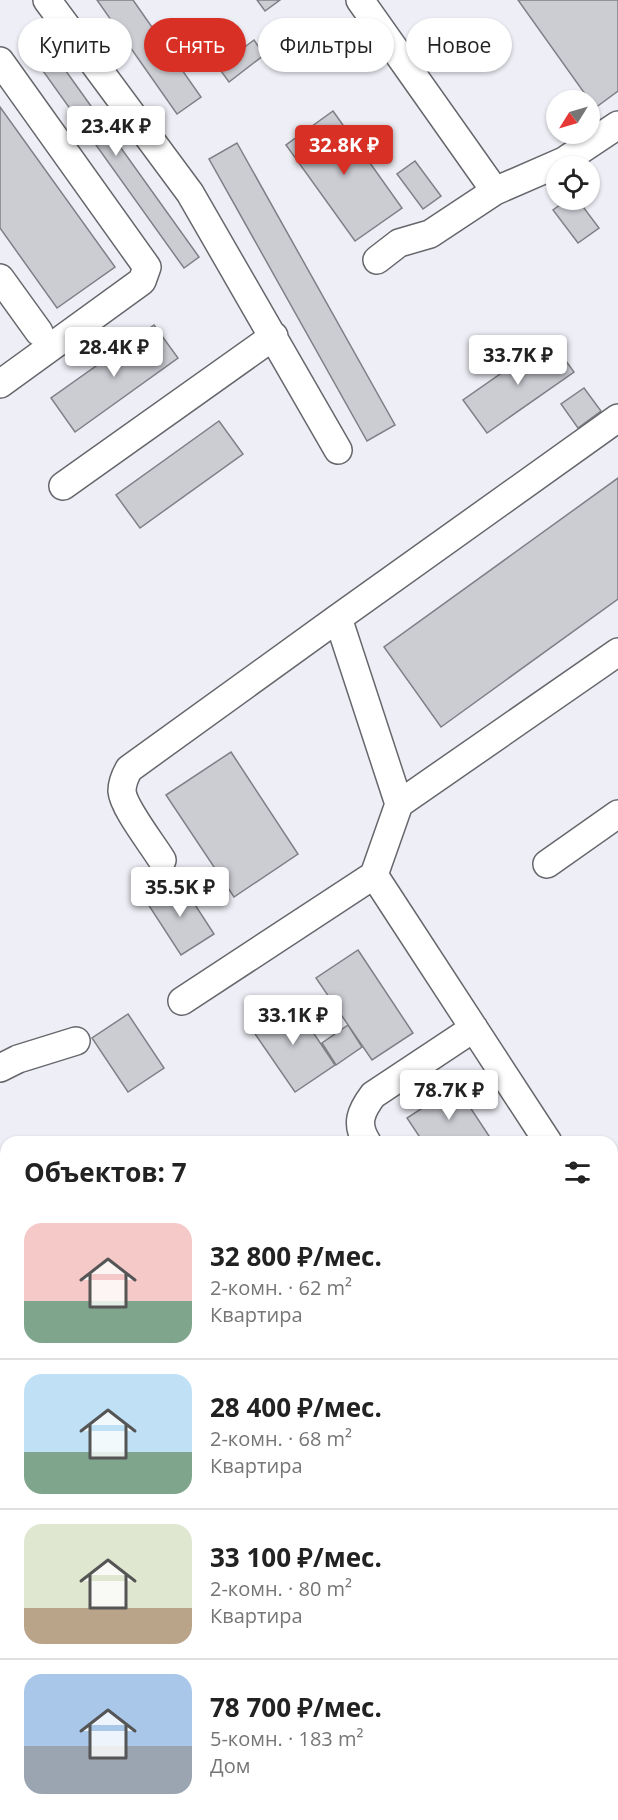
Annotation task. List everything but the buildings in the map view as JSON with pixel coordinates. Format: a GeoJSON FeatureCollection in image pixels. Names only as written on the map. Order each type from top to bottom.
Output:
{"type":"FeatureCollection","features":[{"type":"Feature","properties":{"kind":"lane"},"geometry":{"type":"LineString","coordinates":[[47,0],[190,193],[338,450]]}},
{"type":"Feature","properties":{"kind":"lane"},"geometry":{"type":"LineString","coordinates":[[360,0],[495,191]]}},
{"type":"Feature","properties":{"kind":"lane"},"geometry":{"type":"LineString","coordinates":[[0,61],[147,267],[142,281],[0,384]]}},
{"type":"Feature","properties":{"kind":"lane"},"geometry":{"type":"LineString","coordinates":[[376,260],[399,243],[430,234],[495,191],[564,161],[618,125]]}},
{"type":"Feature","properties":{"kind":"lane"},"geometry":{"type":"LineString","coordinates":[[0,278],[39,332]]}},
{"type":"Feature","properties":{"kind":"lane"},"geometry":{"type":"LineString","coordinates":[[63,486],[274,336]]}},
{"type":"Feature","properties":{"kind":"lane"},"geometry":{"type":"LineString","coordinates":[[162,860],[126,803],[122,791],[124,778],[129,769],[618,418]]}},
{"type":"Feature","properties":{"kind":"lane"},"geometry":{"type":"LineString","coordinates":[[338,618],[399,804]]}},
{"type":"Feature","properties":{"kind":"lane"},"geometry":{"type":"LineString","coordinates":[[182,1001],[374,875],[399,804],[618,652]]}},
{"type":"Feature","properties":{"kind":"lane"},"geometry":{"type":"LineString","coordinates":[[547,864],[618,813]]}},
{"type":"Feature","properties":{"kind":"lane"},"geometry":{"type":"LineString","coordinates":[[374,875],[545,1136]]}},
{"type":"Feature","properties":{"kind":"lane"},"geometry":{"type":"LineString","coordinates":[[364,1136],[360,1120],[363,1107],[373,1095],[474,1028]]}},
{"type":"Feature","properties":{"kind":"lane"},"geometry":{"type":"LineString","coordinates":[[0,1068],[18,1059],[76,1041]]}}]}
